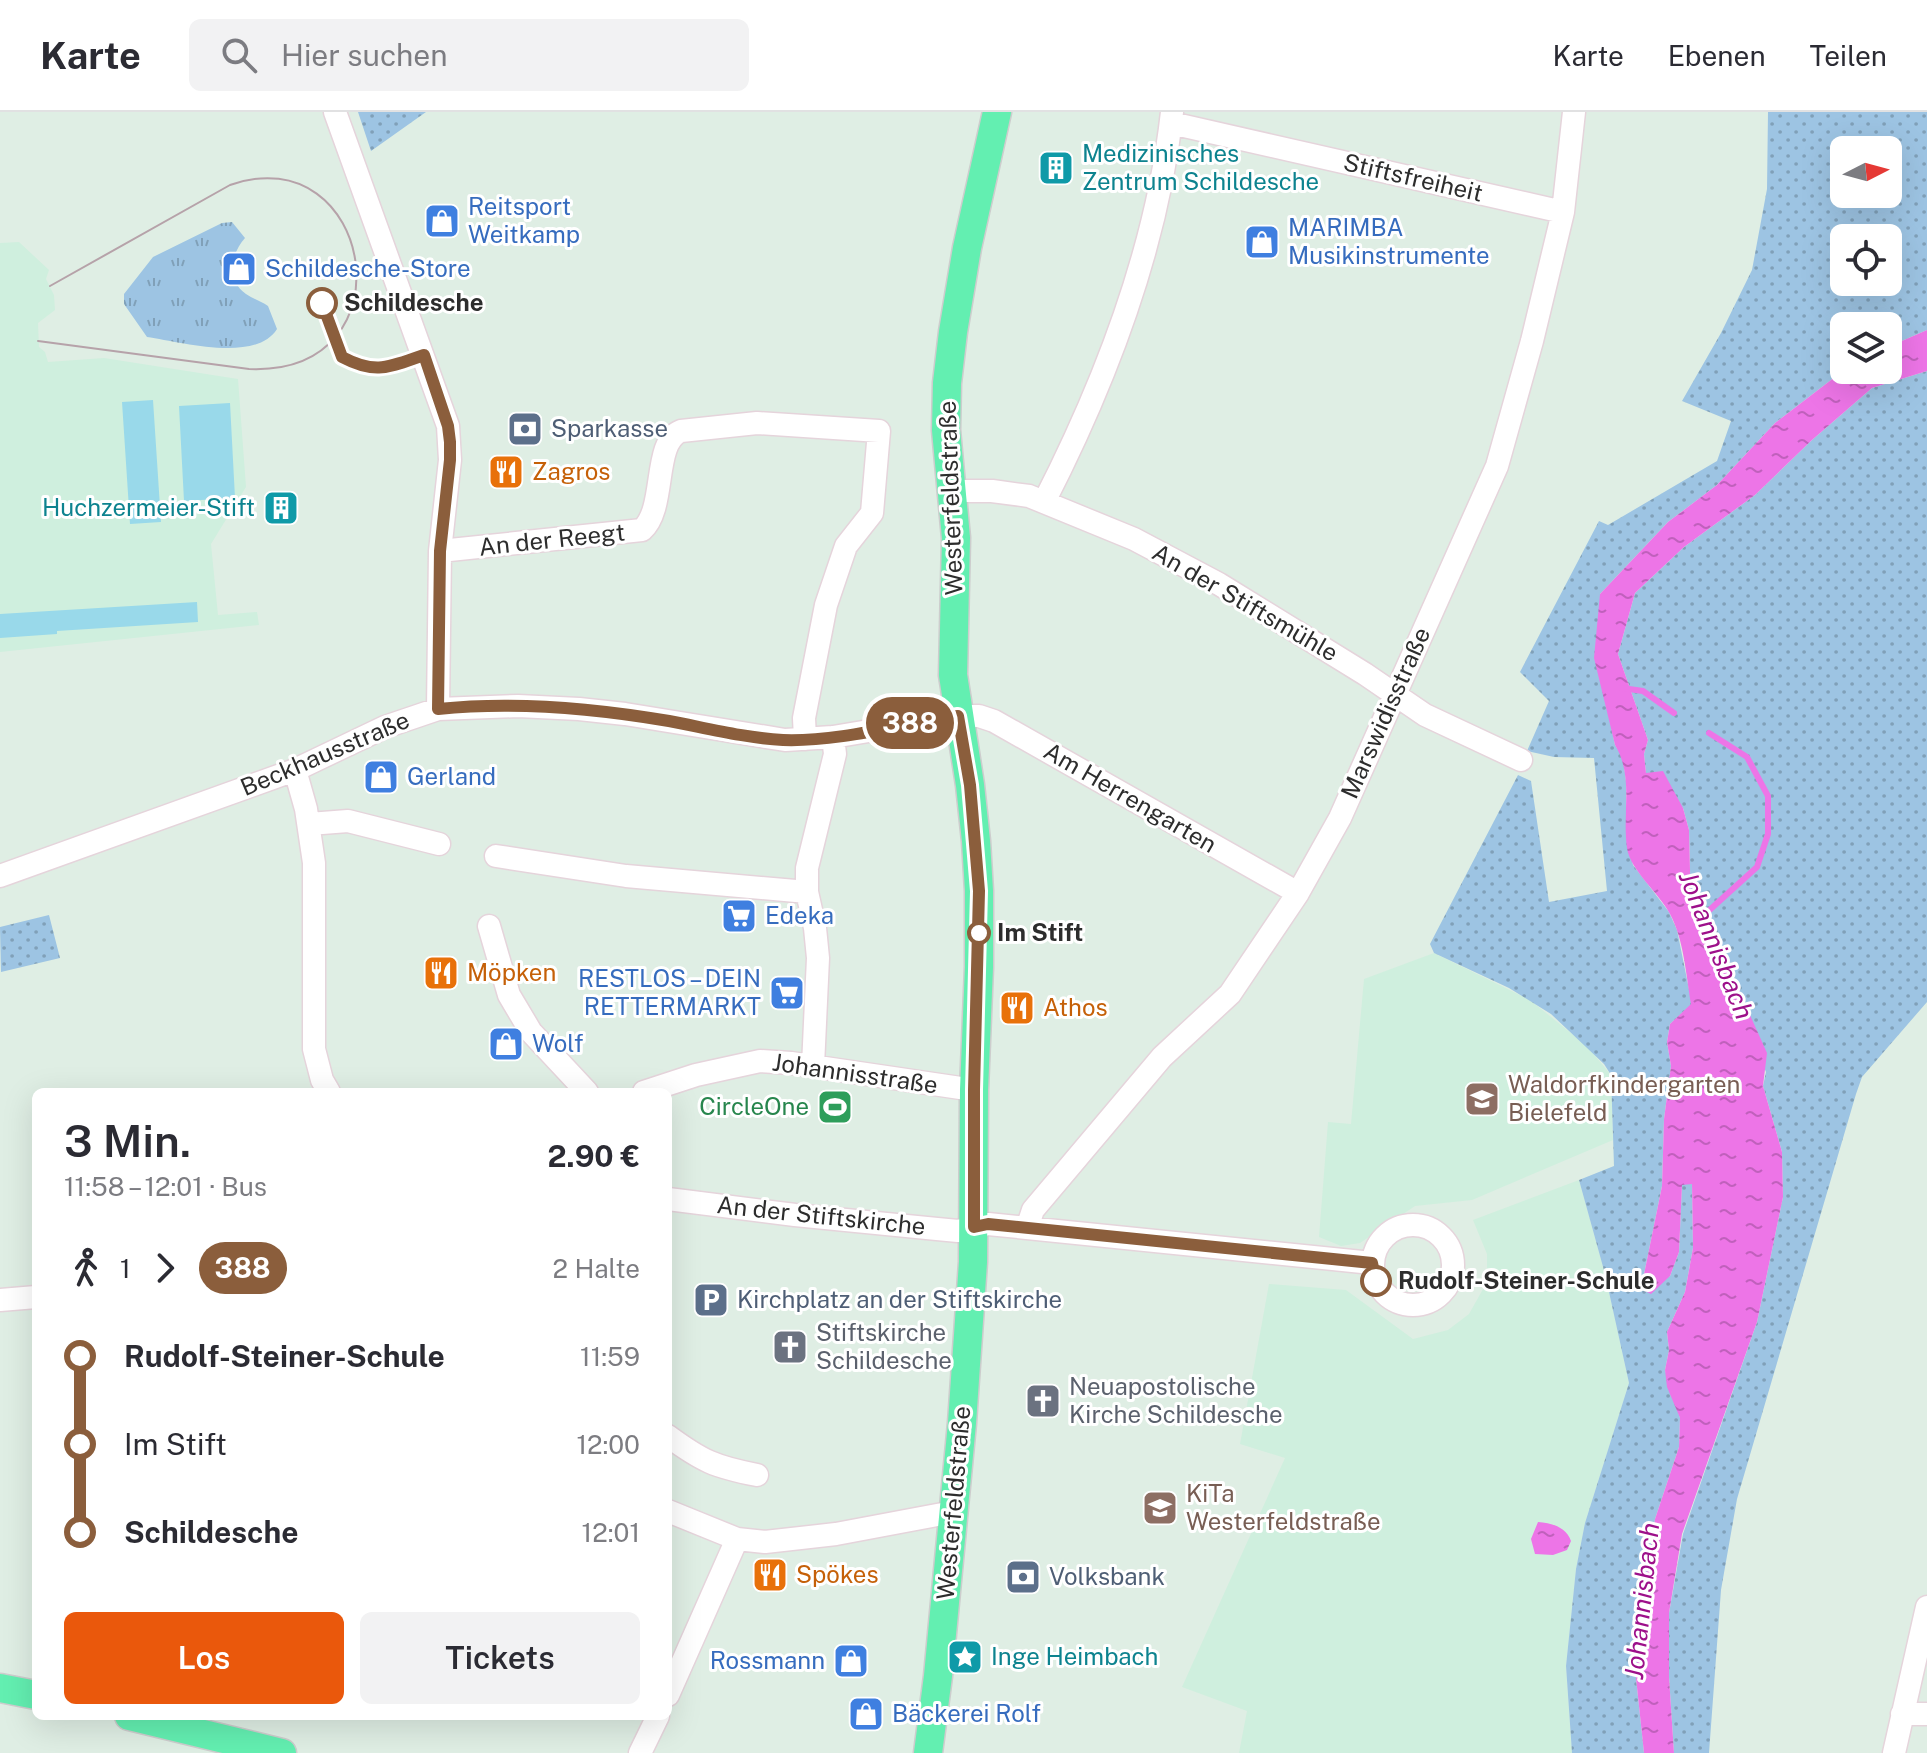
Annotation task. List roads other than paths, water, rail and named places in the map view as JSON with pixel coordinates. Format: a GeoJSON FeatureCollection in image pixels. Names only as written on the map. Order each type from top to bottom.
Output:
{"type":"FeatureCollection","features":[{"type":"Feature","properties":{"kind":"main road","name":"Westerfeldstraße"},"geometry":{"type":"LineString","coordinates":[[928,1753],[953,1512],[974,1227],[979,891],[970,785],[953,675],[956,538],[946,430],[953,332],[984,112]]}},
{"type":"Feature","properties":{"kind":"main road","name":"Westerfeldstraße"},"geometry":{"type":"LineString","coordinates":[[967,248],[997,112]]}},
{"type":"Feature","properties":{"kind":"main road"},"geometry":{"type":"LineString","coordinates":[[0,1688],[32,1694]]}},
{"type":"Feature","properties":{"kind":"main road"},"geometry":{"type":"LineString","coordinates":[[146,1720],[282,1753]]}},
{"type":"Feature","properties":{"kind":"street","name":"An der Reegt"},"geometry":{"type":"LineString","coordinates":[[335,112],[448,426],[450,460],[440,551],[438,709]]}},
{"type":"Feature","properties":{"kind":"street","name":"Marswidisstraße"},"geometry":{"type":"LineString","coordinates":[[1027,1228],[1033,1210],[1162,1057],[1230,994],[1298,893],[1340,818],[1497,466],[1532,341],[1563,212],[1574,112]]}},
{"type":"Feature","properties":{"kind":"street","name":"Stiftsfreiheit"},"geometry":{"type":"LineString","coordinates":[[1171,117],[1563,212]]}},
{"type":"Feature","properties":{"kind":"street"},"geometry":{"type":"LineString","coordinates":[[1044,502],[1080,426],[1139,271],[1159,190],[1171,117]]}},
{"type":"Feature","properties":{"kind":"street","name":"An der Reegt"},"geometry":{"type":"LineString","coordinates":[[440,551],[642,530],[651,519],[668,444],[674,434],[681,431],[757,423],[879,431],[872,513],[846,546],[826,605],[804,718],[805,739]]}},
{"type":"Feature","properties":{"kind":"street","name":"An der Stiftsmühle"},"geometry":{"type":"LineString","coordinates":[[952,491],[1013,493],[1044,502],[1134,539],[1190,566],[1365,674],[1425,715],[1521,760]]}},
{"type":"Feature","properties":{"kind":"street","name":"Beckhausstraße"},"geometry":{"type":"LineString","coordinates":[[0,876],[295,770],[385,727],[438,709],[518,706],[579,709],[639,716],[763,738],[805,739],[958,716]]}},
{"type":"Feature","properties":{"kind":"street","name":"Am Herrengarten"},"geometry":{"type":"LineString","coordinates":[[958,716],[979,716],[994,721],[1298,893]]}},
{"type":"Feature","properties":{"kind":"street"},"geometry":{"type":"LineString","coordinates":[[813,1066],[818,950],[807,892],[811,846],[835,754],[833,737]]}},
{"type":"Feature","properties":{"kind":"street"},"geometry":{"type":"LineString","coordinates":[[295,770],[309,824],[314,863],[314,1049],[319,1072],[327,1088]]}},
{"type":"Feature","properties":{"kind":"street"},"geometry":{"type":"LineString","coordinates":[[309,824],[348,821],[439,844]]}},
{"type":"Feature","properties":{"kind":"street"},"geometry":{"type":"LineString","coordinates":[[496,856],[626,876],[807,892]]}},
{"type":"Feature","properties":{"kind":"street"},"geometry":{"type":"LineString","coordinates":[[489,926],[509,995],[531,1032],[583,1088]]}},
{"type":"Feature","properties":{"kind":"street","name":"Johannisstraße"},"geometry":{"type":"LineString","coordinates":[[656,1088],[696,1075],[760,1061],[974,1090]]}},
{"type":"Feature","properties":{"kind":"street","name":"An der Stiftskirche"},"geometry":{"type":"LineString","coordinates":[[672,1200],[958,1231],[988,1224],[1372,1263]]}},
{"type":"Feature","properties":{"kind":"street"},"geometry":{"type":"LineString","coordinates":[[0,1300],[32,1297]]}},
{"type":"Feature","properties":{"kind":"street"},"geometry":{"type":"LineString","coordinates":[[672,1439],[702,1460],[721,1468],[757,1475]]}},
{"type":"Feature","properties":{"kind":"street"},"geometry":{"type":"LineString","coordinates":[[672,1513],[737,1539],[765,1542],[836,1534],[953,1512]]}},
{"type":"Feature","properties":{"kind":"street"},"geometry":{"type":"LineString","coordinates":[[672,1686],[737,1539]]}},
{"type":"Feature","properties":{"kind":"street"},"geometry":{"type":"LineString","coordinates":[[1894,1753],[1927,1607]]}},
{"type":"Feature","properties":{"kind":"street"},"geometry":{"type":"LineString","coordinates":[[1902,1714],[1927,1714]]}},
{"type":"Feature","properties":{"kind":"street"},"geometry":{"type":"LineString","coordinates":[[640,1753],[656,1720]]}},
{"type":"Feature","properties":{"kind":"water"},"geometry":{"type":"Polygon","coordinates":[[[1927,330],[1927,371],[1902,379],[1902,341],[1927,330]]]}},
{"type":"Feature","properties":{"kind":"water"},"geometry":{"type":"Polygon","coordinates":[[[1830,381],[1830,384],[1885,384],[1872,388],[1755,495],[1684,547],[1635,593],[1618,654],[1648,740],[1644,754],[1646,773],[1663,771],[1683,808],[1689,830],[1691,909],[1737,986],[1767,1053],[1763,1086],[1782,1152],[1783,1197],[1757,1322],[1682,1534],[1669,1613],[1674,1753],[1644,1753],[1636,1678],[1641,1613],[1655,1519],[1679,1447],[1680,1418],[1667,1387],[1665,1370],[1669,1350],[1667,1332],[1685,1292],[1693,1248],[1692,1184],[1682,1185],[1679,1252],[1670,1276],[1651,1294],[1641,1289],[1662,1186],[1664,1119],[1671,1066],[1667,1042],[1670,1024],[1691,1004],[1675,924],[1633,865],[1627,848],[1624,769],[1615,745],[1594,658],[1600,594],[1668,522],[1717,485],[1775,423],[1830,381]]]}},
{"type":"Feature","properties":{"kind":"water"},"geometry":{"type":"Polygon","coordinates":[[[1538,1522],[1566,1532],[1571,1541],[1567,1550],[1553,1555],[1535,1554],[1531,1539],[1538,1522]]]}},
{"type":"Feature","properties":{"kind":"waterway"},"geometry":{"type":"LineString","coordinates":[[1622,688],[1643,691],[1674,713]]}},
{"type":"Feature","properties":{"kind":"waterway","name":"Johannisbach"},"geometry":{"type":"LineString","coordinates":[[1693,925],[1757,867],[1768,834],[1768,796],[1747,757],[1709,733]]}},
{"type":"Feature","properties":{"kind":"tram line"},"geometry":{"type":"LineString","coordinates":[[38,341],[249,369],[302,361],[336,336],[354,301],[355,261],[343,223],[317,194],[279,179],[230,185],[50,286]]}},
{"type":"Feature","properties":{"kind":"place","name":"Medizinisches Zentrum Schildesche"},"geometry":{"type":"Point","coordinates":[1056,168]}},
{"type":"Feature","properties":{"kind":"place","name":"Reitsport Weitkamp"},"geometry":{"type":"Point","coordinates":[442,221]}},
{"type":"Feature","properties":{"kind":"place","name":"MARIMBA Musikinstrumente"},"geometry":{"type":"Point","coordinates":[1262,242]}},
{"type":"Feature","properties":{"kind":"place","name":"Schildesche-Store"},"geometry":{"type":"Point","coordinates":[239,269]}},
{"type":"Feature","properties":{"kind":"place","name":"Schildesche"},"geometry":{"type":"Point","coordinates":[322,303]}},
{"type":"Feature","properties":{"kind":"place","name":"Sparkasse"},"geometry":{"type":"Point","coordinates":[525,429]}},
{"type":"Feature","properties":{"kind":"place","name":"Zagros"},"geometry":{"type":"Point","coordinates":[506,472]}},
{"type":"Feature","properties":{"kind":"place","name":"Huchzermeier-Stift"},"geometry":{"type":"Point","coordinates":[281,508]}},
{"type":"Feature","properties":{"kind":"place","name":"Gerland"},"geometry":{"type":"Point","coordinates":[381,777]}},
{"type":"Feature","properties":{"kind":"place","name":"Edeka"},"geometry":{"type":"Point","coordinates":[739,916]}},
{"type":"Feature","properties":{"kind":"place","name":"Im Stift"},"geometry":{"type":"Point","coordinates":[979,933]}},
{"type":"Feature","properties":{"kind":"place","name":"Möpken"},"geometry":{"type":"Point","coordinates":[441,973]}},
{"type":"Feature","properties":{"kind":"place","name":"RESTLOS – DEIN RETTERMARKT"},"geometry":{"type":"Point","coordinates":[787,993]}},
{"type":"Feature","properties":{"kind":"place","name":"Athos"},"geometry":{"type":"Point","coordinates":[1017,1008]}},
{"type":"Feature","properties":{"kind":"place","name":"Wolf"},"geometry":{"type":"Point","coordinates":[506,1044]}},
{"type":"Feature","properties":{"kind":"place","name":"Waldorfkindergarten Bielefeld"},"geometry":{"type":"Point","coordinates":[1482,1099]}},
{"type":"Feature","properties":{"kind":"place","name":"CircleOne"},"geometry":{"type":"Point","coordinates":[835,1107]}},
{"type":"Feature","properties":{"kind":"place","name":"Rudolf-Steiner-Schule"},"geometry":{"type":"Point","coordinates":[1376,1281]}},
{"type":"Feature","properties":{"kind":"place","name":"Kirchplatz an der Stiftskirche"},"geometry":{"type":"Point","coordinates":[711,1300]}},
{"type":"Feature","properties":{"kind":"place","name":"Stiftskirche Schildesche"},"geometry":{"type":"Point","coordinates":[790,1347]}},
{"type":"Feature","properties":{"kind":"place","name":"Neuapostolische Kirche Schildesche"},"geometry":{"type":"Point","coordinates":[1043,1401]}},
{"type":"Feature","properties":{"kind":"place","name":"KiTa Westerfeldstraße"},"geometry":{"type":"Point","coordinates":[1160,1508]}},
{"type":"Feature","properties":{"kind":"place","name":"Spökes"},"geometry":{"type":"Point","coordinates":[770,1575]}},
{"type":"Feature","properties":{"kind":"place","name":"Volksbank"},"geometry":{"type":"Point","coordinates":[1023,1577]}},
{"type":"Feature","properties":{"kind":"place","name":"Inge Heimbach"},"geometry":{"type":"Point","coordinates":[965,1657]}},
{"type":"Feature","properties":{"kind":"place","name":"Rossmann"},"geometry":{"type":"Point","coordinates":[851,1661]}},
{"type":"Feature","properties":{"kind":"place","name":"Bäckerei Rolf"},"geometry":{"type":"Point","coordinates":[866,1714]}}]}
